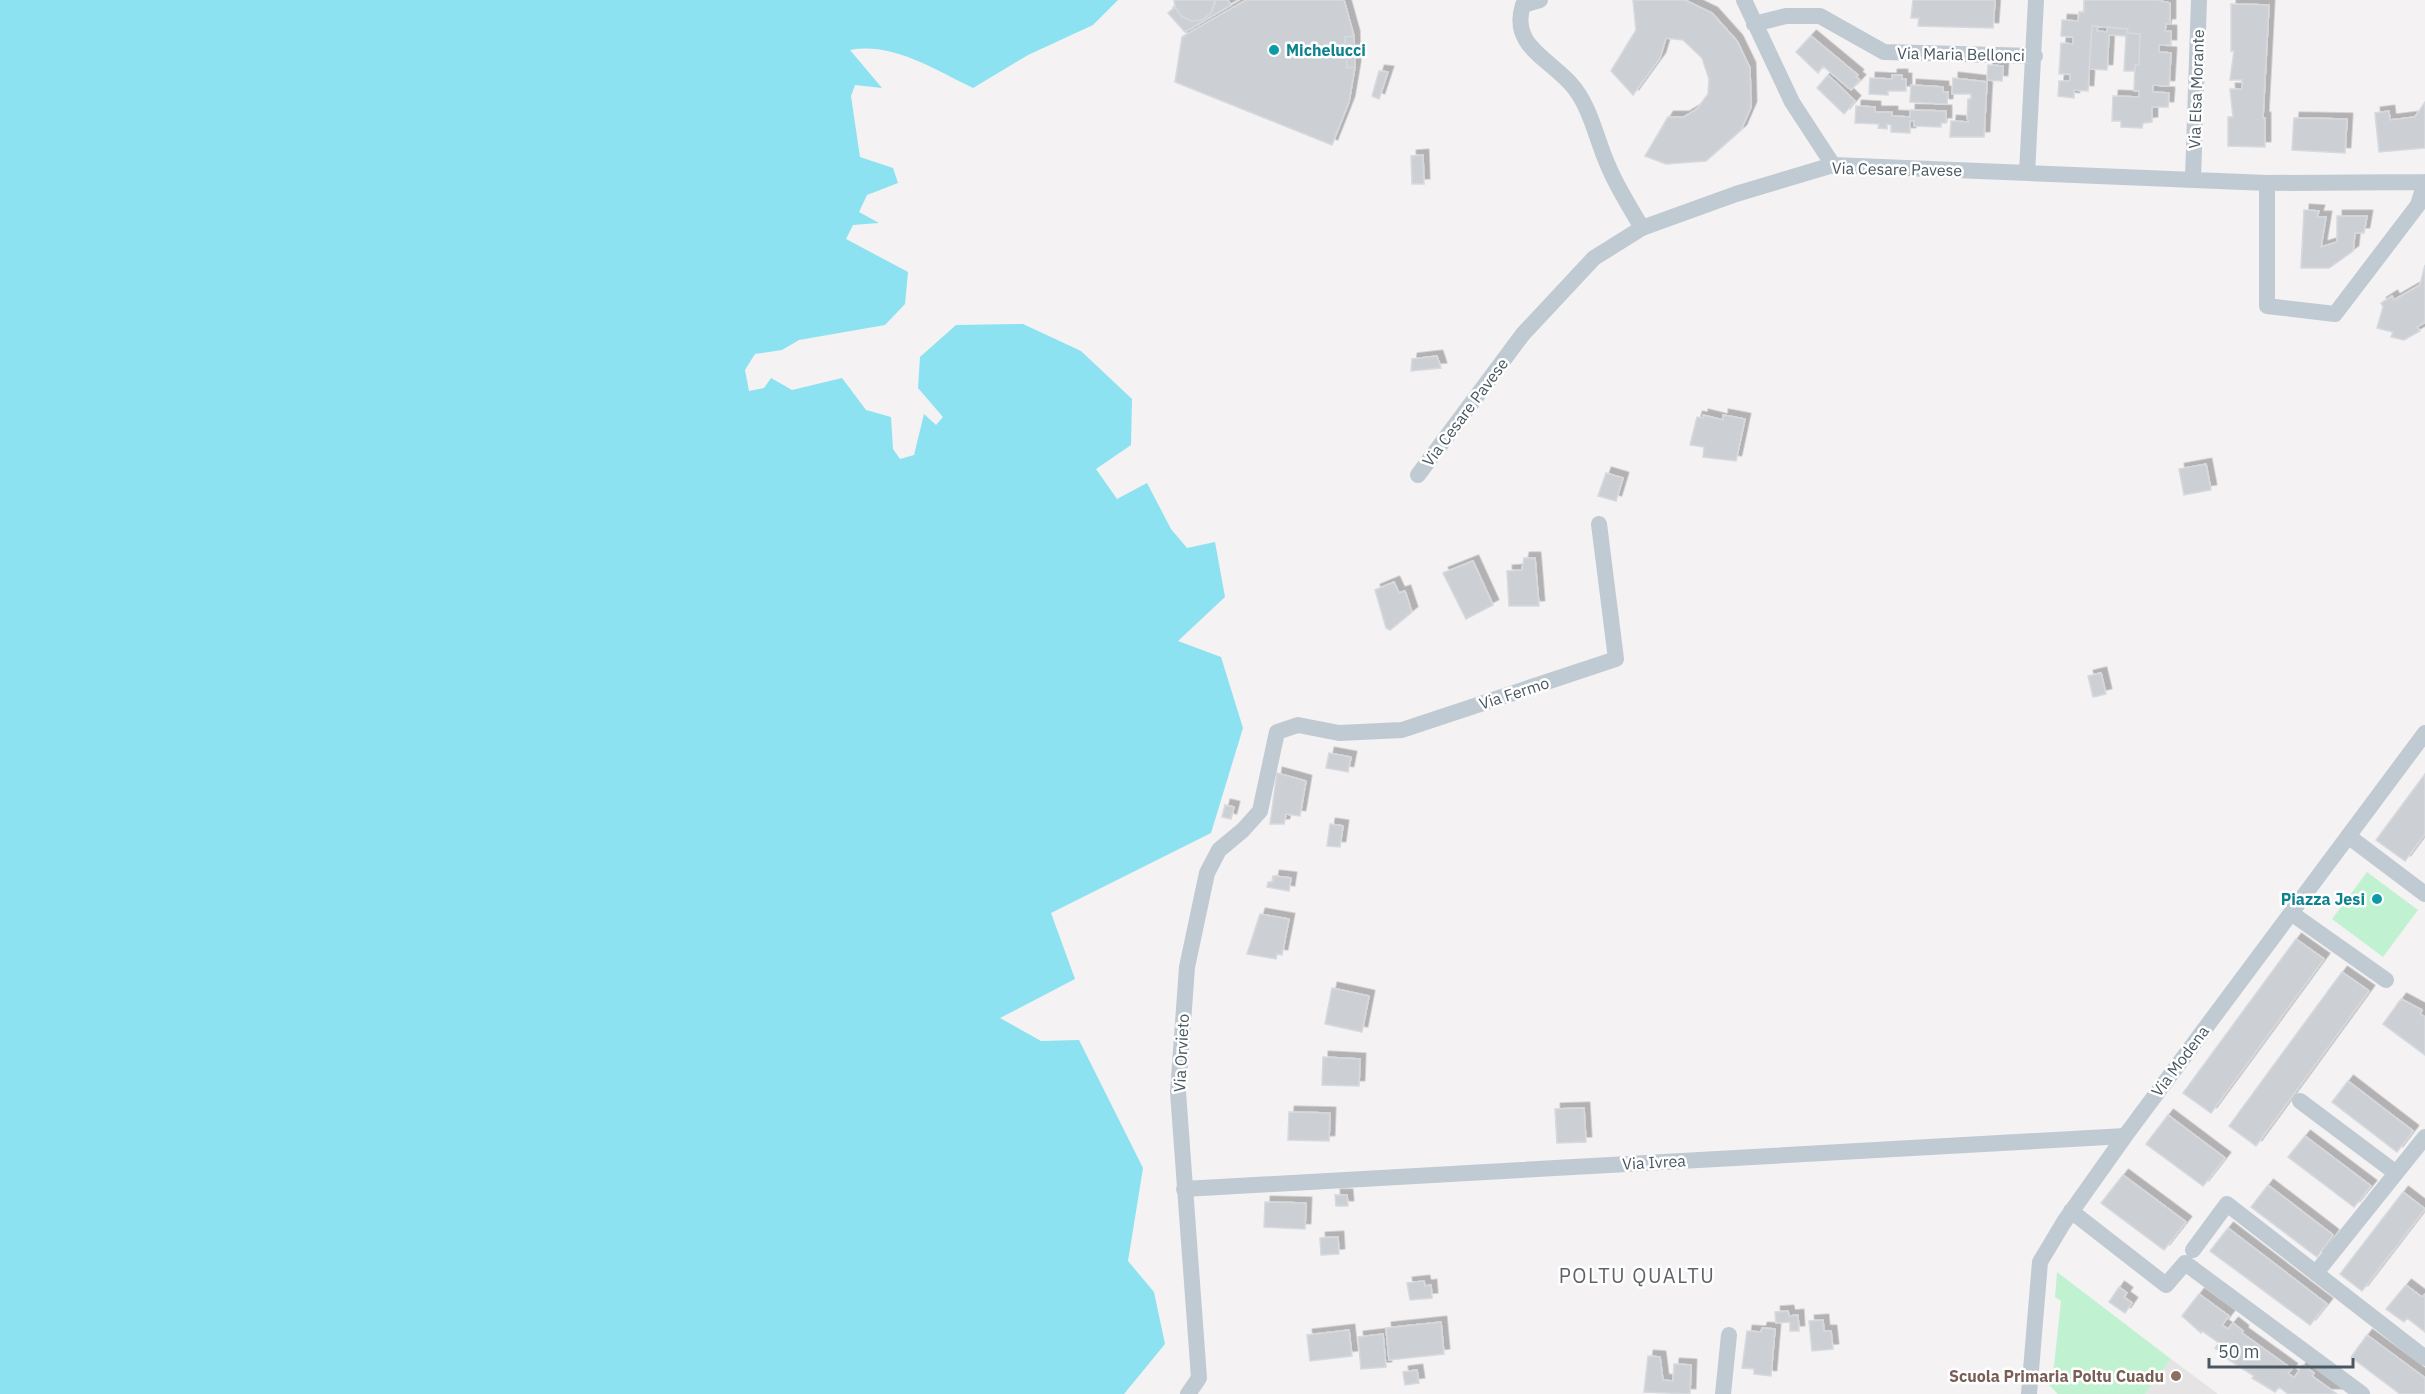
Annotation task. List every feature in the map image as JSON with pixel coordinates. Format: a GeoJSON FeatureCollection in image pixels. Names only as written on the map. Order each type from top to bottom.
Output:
{"type":"FeatureCollection","features":[{"type":"Feature","properties":{"kind":"street"},"geometry":{"type":"LineString","coordinates":[[1540,0],[1523,5],[1518,20],[1523,40],[1571,84],[1582,99],[1608,166],[1642,228]]}},
{"type":"Feature","properties":{"kind":"street"},"geometry":{"type":"LineString","coordinates":[[1744,0],[1792,102],[1833,165]]}},
{"type":"Feature","properties":{"kind":"street"},"geometry":{"type":"LineString","coordinates":[[2027,173],[2035,56],[2036,0]]}},
{"type":"Feature","properties":{"kind":"street","name":"Via Elsa Morante"},"geometry":{"type":"LineString","coordinates":[[2193,178],[2199,0]]}},
{"type":"Feature","properties":{"kind":"street","name":"Via Maria Bellonci"},"geometry":{"type":"LineString","coordinates":[[1754,24],[1786,16],[1820,16],[1884,52],[2035,56]]}},
{"type":"Feature","properties":{"kind":"street","name":"Via Cesare Pavese"},"geometry":{"type":"LineString","coordinates":[[1418,475],[1523,334],[1594,258],[1642,228],[1736,194],[1833,165],[2193,178],[2267,183],[2425,182]]}},
{"type":"Feature","properties":{"kind":"street"},"geometry":{"type":"LineString","coordinates":[[2267,183],[2267,306],[2335,314],[2418,205],[2425,182]]}},
{"type":"Feature","properties":{"kind":"street","name":"Via Fermo"},"geometry":{"type":"LineString","coordinates":[[1277,732],[1298,725],[1339,733],[1402,730],[1616,659],[1599,524]]}},
{"type":"Feature","properties":{"kind":"street","name":"Via Orvieto"},"geometry":{"type":"LineString","coordinates":[[1188,1394],[1202,1386],[1184,1189],[1178,1092],[1180,1039],[1190,956],[1207,873],[1219,850],[1243,830],[1260,811],[1277,732]]}},
{"type":"Feature","properties":{"kind":"street","name":"Via Modena"},"geometry":{"type":"LineString","coordinates":[[2029,1394],[2040,1262],[2071,1211],[2124,1136],[2425,733]]}},
{"type":"Feature","properties":{"kind":"street"},"geometry":{"type":"LineString","coordinates":[[2348,836],[2425,894]]}},
{"type":"Feature","properties":{"kind":"street"},"geometry":{"type":"LineString","coordinates":[[2291,913],[2386,980]]}},
{"type":"Feature","properties":{"kind":"street"},"geometry":{"type":"LineString","coordinates":[[2300,1101],[2396,1173]]}},
{"type":"Feature","properties":{"kind":"street","name":"Via Ivrea"},"geometry":{"type":"LineString","coordinates":[[1184,1189],[2124,1136]]}},
{"type":"Feature","properties":{"kind":"street"},"geometry":{"type":"LineString","coordinates":[[2316,1273],[2425,1137]]}},
{"type":"Feature","properties":{"kind":"street"},"geometry":{"type":"LineString","coordinates":[[2193,1250],[2227,1204],[2425,1358]]}},
{"type":"Feature","properties":{"kind":"street"},"geometry":{"type":"LineString","coordinates":[[2071,1211],[2166,1285],[2185,1263],[2362,1394]]}},
{"type":"Feature","properties":{"kind":"street"},"geometry":{"type":"LineString","coordinates":[[1723,1394],[1729,1335]]}},
{"type":"Feature","properties":{"kind":"shaded area","name":"Scuola Primaria Poltu Cuadu"},"geometry":{"type":"Polygon","coordinates":[[[2171,1359],[2218,1394],[2145,1394],[2171,1359]]]}},
{"type":"Feature","properties":{"kind":"green space"},"geometry":{"type":"Polygon","coordinates":[[[2367,872],[2418,910],[2383,957],[2332,919],[2367,872]]]}},
{"type":"Feature","properties":{"kind":"green space"},"geometry":{"type":"Polygon","coordinates":[[[2057,1272],[2171,1359],[2145,1394],[2058,1394],[2049,1385],[2047,1375],[2053,1375],[2061,1301],[2055,1297],[2057,1272]]]}},
{"type":"Feature","properties":{"kind":"water"},"geometry":{"type":"Polygon","coordinates":[[[0,0],[1118,0],[1093,25],[1028,55],[973,88],[929,66],[898,54],[882,50],[850,50],[882,88],[855,85],[851,96],[860,157],[893,168],[898,183],[867,195],[859,212],[879,223],[853,225],[846,239],[908,272],[905,304],[885,325],[799,340],[782,350],[755,354],[745,370],[749,391],[764,388],[771,378],[792,390],[842,378],[866,410],[891,417],[893,449],[900,459],[914,455],[924,414],[936,425],[943,417],[918,388],[920,357],[956,325],[1023,324],[1081,351],[1132,399],[1131,445],[1096,469],[1117,499],[1147,483],[1171,529],[1187,548],[1215,542],[1225,597],[1178,641],[1221,657],[1243,728],[1211,833],[1051,913],[1075,979],[1000,1018],[1041,1041],[1079,1040],[1143,1168],[1128,1261],[1154,1292],[1165,1344],[1124,1394],[0,1394],[0,0]]]}},
{"type":"Feature","properties":{"kind":"building"},"geometry":{"type":"Polygon","coordinates":[[[1174,0],[1215,0],[1215,3],[1211,13],[1202,20],[1191,21],[1181,16],[1175,7],[1174,0]]]}},
{"type":"Feature","properties":{"kind":"building"},"geometry":{"type":"Polygon","coordinates":[[[1215,0],[1228,0],[1231,5],[1185,32],[1168,13],[1175,7],[1181,16],[1191,21],[1202,20],[1211,13],[1215,0]]]}},
{"type":"Feature","properties":{"kind":"building"},"geometry":{"type":"Polygon","coordinates":[[[1246,0],[1344,0],[1354,36],[1345,37],[1347,68],[1355,67],[1349,102],[1332,145],[1175,82],[1182,37],[1246,0]]]}},
{"type":"Feature","properties":{"kind":"building"},"geometry":{"type":"Polygon","coordinates":[[[1633,0],[1685,0],[1712,13],[1737,41],[1750,68],[1751,107],[1741,130],[1706,161],[1666,164],[1645,156],[1668,117],[1684,117],[1697,109],[1708,94],[1709,79],[1702,58],[1683,40],[1666,38],[1660,58],[1633,95],[1611,71],[1636,30],[1633,0]]]}},
{"type":"Feature","properties":{"kind":"building"},"geometry":{"type":"Polygon","coordinates":[[[1913,0],[1995,0],[1993,28],[1918,26],[1919,18],[1911,18],[1913,0]]]}},
{"type":"Feature","properties":{"kind":"building"},"geometry":{"type":"Polygon","coordinates":[[[2084,0],[2157,0],[2170,3],[2170,24],[2166,24],[2165,31],[2171,31],[2171,45],[2159,45],[2159,52],[2171,53],[2169,86],[2153,85],[2153,92],[2169,93],[2168,107],[2152,107],[2152,122],[2143,123],[2142,128],[2121,127],[2121,121],[2112,121],[2113,96],[2139,97],[2139,91],[2134,91],[2135,65],[2139,65],[2140,34],[2127,33],[2128,29],[2092,26],[2088,91],[2074,90],[2074,98],[2058,96],[2059,81],[2070,81],[2070,74],[2059,74],[2061,43],[2073,44],[2073,37],[2061,36],[2062,20],[2078,21],[2079,12],[2084,12],[2084,0]]]}},
{"type":"Feature","properties":{"kind":"building"},"geometry":{"type":"Polygon","coordinates":[[[2231,4],[2269,5],[2263,118],[2265,118],[2265,147],[2228,146],[2228,117],[2233,117],[2230,89],[2242,89],[2242,80],[2230,80],[2234,51],[2231,51],[2231,4]]]}},
{"type":"Feature","properties":{"kind":"building"},"geometry":{"type":"Polygon","coordinates":[[[2092,26],[2098,26],[2097,31],[2107,32],[2108,27],[2128,29],[2127,33],[2140,34],[2139,65],[2135,65],[2135,71],[2124,71],[2126,36],[2109,35],[2107,70],[2089,69],[2092,26]]]}},
{"type":"Feature","properties":{"kind":"building"},"geometry":{"type":"Polygon","coordinates":[[[1354,36],[1355,67],[1347,68],[1345,37],[1354,36]]]}},
{"type":"Feature","properties":{"kind":"building"},"geometry":{"type":"Polygon","coordinates":[[[1811,36],[1858,75],[1856,77],[1860,80],[1851,90],[1823,66],[1818,73],[1796,52],[1811,36]]]}},
{"type":"Feature","properties":{"kind":"building"},"geometry":{"type":"Polygon","coordinates":[[[1988,65],[2003,66],[2002,81],[1987,80],[1988,65]]]}},
{"type":"Feature","properties":{"kind":"building"},"geometry":{"type":"Polygon","coordinates":[[[1379,71],[1388,72],[1379,99],[1372,96],[1379,71]]]}},
{"type":"Feature","properties":{"kind":"building"},"geometry":{"type":"Polygon","coordinates":[[[1828,75],[1855,101],[1844,114],[1817,88],[1828,75]]]}},
{"type":"Feature","properties":{"kind":"building"},"geometry":{"type":"Polygon","coordinates":[[[1892,75],[1902,75],[1902,79],[1906,79],[1906,91],[1888,91],[1888,95],[1869,94],[1870,78],[1892,79],[1892,75]]]}},
{"type":"Feature","properties":{"kind":"building"},"geometry":{"type":"Polygon","coordinates":[[[1953,78],[1987,82],[1984,137],[1950,137],[1951,121],[1969,122],[1967,118],[1968,99],[1971,99],[1971,94],[1952,94],[1953,78]]]}},
{"type":"Feature","properties":{"kind":"building"},"geometry":{"type":"Polygon","coordinates":[[[1911,85],[1943,87],[1943,92],[1948,92],[1947,104],[1910,102],[1911,85]]]}},
{"type":"Feature","properties":{"kind":"building"},"geometry":{"type":"Polygon","coordinates":[[[2425,102],[2425,148],[2379,152],[2375,113],[2389,111],[2390,120],[2415,117],[2425,102]]]}},
{"type":"Feature","properties":{"kind":"building"},"geometry":{"type":"Polygon","coordinates":[[[1856,106],[1875,107],[1875,112],[1892,112],[1892,116],[1910,117],[1910,110],[1946,111],[1946,123],[1941,123],[1941,127],[1914,126],[1914,121],[1910,121],[1910,133],[1891,132],[1891,125],[1887,124],[1887,129],[1878,128],[1879,124],[1855,123],[1856,106]]]}},
{"type":"Feature","properties":{"kind":"building"},"geometry":{"type":"Polygon","coordinates":[[[2294,118],[2347,119],[2345,153],[2292,150],[2294,118]]]}},
{"type":"Feature","properties":{"kind":"building"},"geometry":{"type":"Polygon","coordinates":[[[1423,155],[1424,184],[1412,184],[1411,156],[1423,155]]]}},
{"type":"Feature","properties":{"kind":"building"},"geometry":{"type":"Polygon","coordinates":[[[2304,210],[2319,211],[2317,217],[2326,217],[2321,247],[2337,242],[2337,216],[2367,216],[2364,233],[2355,233],[2353,251],[2329,268],[2301,268],[2304,210]]]}},
{"type":"Feature","properties":{"kind":"building"},"geometry":{"type":"Polygon","coordinates":[[[2425,265],[2425,322],[2417,327],[2420,331],[2404,340],[2391,337],[2393,332],[2377,328],[2383,307],[2381,303],[2392,296],[2394,300],[2420,285],[2425,265]]]}},
{"type":"Feature","properties":{"kind":"building"},"geometry":{"type":"Polygon","coordinates":[[[1437,356],[1441,368],[1411,371],[1412,359],[1437,356]]]}},
{"type":"Feature","properties":{"kind":"building"},"geometry":{"type":"Polygon","coordinates":[[[1703,415],[1723,420],[1723,415],[1745,419],[1736,461],[1703,457],[1704,447],[1690,445],[1697,417],[1703,418],[1703,415]]]}},
{"type":"Feature","properties":{"kind":"building"},"geometry":{"type":"Polygon","coordinates":[[[2206,464],[2211,490],[2184,495],[2179,469],[2206,464]]]}},
{"type":"Feature","properties":{"kind":"building"},"geometry":{"type":"Polygon","coordinates":[[[1606,473],[1623,478],[1616,501],[1598,496],[1606,473]]]}},
{"type":"Feature","properties":{"kind":"building"},"geometry":{"type":"Polygon","coordinates":[[[1524,558],[1535,558],[1539,606],[1509,606],[1507,571],[1522,570],[1524,558]]]}},
{"type":"Feature","properties":{"kind":"building"},"geometry":{"type":"Polygon","coordinates":[[[1473,561],[1493,605],[1466,619],[1443,573],[1473,561]]]}},
{"type":"Feature","properties":{"kind":"building"},"geometry":{"type":"Polygon","coordinates":[[[1394,582],[1399,593],[1405,591],[1412,612],[1390,630],[1386,628],[1375,590],[1394,582]]]}},
{"type":"Feature","properties":{"kind":"building"},"geometry":{"type":"Polygon","coordinates":[[[2101,673],[2106,694],[2093,697],[2088,676],[2101,673]]]}},
{"type":"Feature","properties":{"kind":"building"},"geometry":{"type":"Polygon","coordinates":[[[1329,753],[1351,757],[1348,772],[1326,768],[1329,753]]]}},
{"type":"Feature","properties":{"kind":"building"},"geometry":{"type":"Polygon","coordinates":[[[1277,773],[1306,781],[1300,816],[1286,814],[1284,824],[1270,824],[1277,773]]]}},
{"type":"Feature","properties":{"kind":"building"},"geometry":{"type":"Polygon","coordinates":[[[2425,774],[2425,834],[2405,861],[2376,840],[2425,774]]]}},
{"type":"Feature","properties":{"kind":"building"},"geometry":{"type":"Polygon","coordinates":[[[1225,805],[1234,807],[1231,819],[1222,817],[1225,805]]]}},
{"type":"Feature","properties":{"kind":"building"},"geometry":{"type":"Polygon","coordinates":[[[1330,824],[1343,826],[1340,847],[1327,846],[1330,824]]]}},
{"type":"Feature","properties":{"kind":"building"},"geometry":{"type":"Polygon","coordinates":[[[1274,876],[1291,878],[1289,891],[1267,887],[1268,882],[1273,882],[1274,876]]]}},
{"type":"Feature","properties":{"kind":"building"},"geometry":{"type":"Polygon","coordinates":[[[1260,914],[1289,919],[1282,955],[1277,954],[1276,959],[1247,954],[1260,914]]]}},
{"type":"Feature","properties":{"kind":"building"},"geometry":{"type":"Polygon","coordinates":[[[2296,939],[2324,959],[2211,1113],[2183,1093],[2296,939]]]}},
{"type":"Feature","properties":{"kind":"building"},"geometry":{"type":"Polygon","coordinates":[[[2342,972],[2369,991],[2256,1146],[2229,1126],[2342,972]]]}},
{"type":"Feature","properties":{"kind":"building"},"geometry":{"type":"Polygon","coordinates":[[[1332,988],[1369,996],[1362,1032],[1325,1024],[1332,988]]]}},
{"type":"Feature","properties":{"kind":"building"},"geometry":{"type":"Polygon","coordinates":[[[2401,999],[2422,1010],[2420,1014],[2425,1017],[2425,1055],[2383,1024],[2401,999]]]}},
{"type":"Feature","properties":{"kind":"building"},"geometry":{"type":"Polygon","coordinates":[[[1323,1057],[1360,1059],[1359,1086],[1322,1085],[1323,1057]]]}},
{"type":"Feature","properties":{"kind":"building"},"geometry":{"type":"Polygon","coordinates":[[[2348,1081],[2413,1131],[2397,1152],[2332,1102],[2348,1081]]]}},
{"type":"Feature","properties":{"kind":"building"},"geometry":{"type":"Polygon","coordinates":[[[1584,1108],[1586,1142],[1557,1143],[1555,1109],[1584,1108]]]}},
{"type":"Feature","properties":{"kind":"building"},"geometry":{"type":"Polygon","coordinates":[[[1289,1112],[1330,1113],[1329,1141],[1288,1140],[1289,1112]]]}},
{"type":"Feature","properties":{"kind":"building"},"geometry":{"type":"Polygon","coordinates":[[[2168,1115],[2225,1158],[2203,1186],[2146,1144],[2168,1115]]]}},
{"type":"Feature","properties":{"kind":"building"},"geometry":{"type":"Polygon","coordinates":[[[2305,1136],[2371,1186],[2354,1207],[2288,1157],[2305,1136]]]}},
{"type":"Feature","properties":{"kind":"building"},"geometry":{"type":"Polygon","coordinates":[[[2123,1175],[2186,1222],[2164,1250],[2101,1203],[2123,1175]]]}},
{"type":"Feature","properties":{"kind":"building"},"geometry":{"type":"Polygon","coordinates":[[[2268,1185],[2333,1235],[2317,1257],[2251,1207],[2268,1185]]]}},
{"type":"Feature","properties":{"kind":"building"},"geometry":{"type":"Polygon","coordinates":[[[2403,1192],[2425,1209],[2362,1291],[2340,1274],[2403,1192]]]}},
{"type":"Feature","properties":{"kind":"building"},"geometry":{"type":"Polygon","coordinates":[[[1335,1195],[1347,1195],[1348,1206],[1336,1206],[1335,1195]]]}},
{"type":"Feature","properties":{"kind":"building"},"geometry":{"type":"Polygon","coordinates":[[[1265,1202],[1306,1203],[1305,1229],[1264,1227],[1265,1202]]]}},
{"type":"Feature","properties":{"kind":"building"},"geometry":{"type":"Polygon","coordinates":[[[2228,1228],[2327,1304],[2310,1325],[2210,1251],[2228,1228]]]}},
{"type":"Feature","properties":{"kind":"building"},"geometry":{"type":"Polygon","coordinates":[[[1338,1237],[1339,1254],[1321,1255],[1320,1238],[1338,1237]]]}},
{"type":"Feature","properties":{"kind":"building"},"geometry":{"type":"Polygon","coordinates":[[[1424,1281],[1425,1286],[1431,1285],[1432,1298],[1410,1300],[1407,1283],[1424,1281]]]}},
{"type":"Feature","properties":{"kind":"building"},"geometry":{"type":"Polygon","coordinates":[[[2406,1285],[2422,1297],[2425,1294],[2425,1332],[2407,1318],[2404,1322],[2386,1309],[2406,1285]]]}},
{"type":"Feature","properties":{"kind":"building"},"geometry":{"type":"Polygon","coordinates":[[[2119,1287],[2127,1293],[2124,1297],[2132,1303],[2125,1313],[2109,1302],[2119,1287]]]}},
{"type":"Feature","properties":{"kind":"building"},"geometry":{"type":"Polygon","coordinates":[[[2199,1294],[2229,1316],[2222,1325],[2228,1329],[2233,1323],[2243,1331],[2242,1333],[2292,1369],[2288,1373],[2294,1378],[2303,1365],[2314,1373],[2312,1376],[2337,1394],[2288,1394],[2279,1387],[2275,1392],[2252,1378],[2254,1376],[2223,1356],[2215,1348],[2219,1343],[2202,1331],[2201,1333],[2182,1316],[2199,1294]]]}},
{"type":"Feature","properties":{"kind":"building"},"geometry":{"type":"Polygon","coordinates":[[[1788,1311],[1789,1316],[1798,1315],[1799,1331],[1790,1331],[1790,1322],[1776,1323],[1775,1312],[1788,1311]]]}},
{"type":"Feature","properties":{"kind":"building"},"geometry":{"type":"Polygon","coordinates":[[[1823,1320],[1824,1331],[1831,1331],[1833,1349],[1812,1351],[1809,1321],[1823,1320]]]}},
{"type":"Feature","properties":{"kind":"building"},"geometry":{"type":"Polygon","coordinates":[[[1441,1322],[1444,1354],[1389,1360],[1386,1328],[1441,1322]]]}},
{"type":"Feature","properties":{"kind":"building"},"geometry":{"type":"Polygon","coordinates":[[[1762,1328],[1775,1329],[1771,1376],[1754,1374],[1754,1369],[1742,1368],[1747,1331],[1761,1332],[1762,1328]]]}},
{"type":"Feature","properties":{"kind":"building"},"geometry":{"type":"Polygon","coordinates":[[[1349,1330],[1352,1356],[1310,1361],[1307,1335],[1349,1330]]]}},
{"type":"Feature","properties":{"kind":"building"},"geometry":{"type":"Polygon","coordinates":[[[1383,1334],[1386,1367],[1361,1369],[1358,1337],[1383,1334]]]}},
{"type":"Feature","properties":{"kind":"building"},"geometry":{"type":"Polygon","coordinates":[[[2367,1335],[2425,1378],[2425,1394],[2400,1394],[2351,1357],[2367,1335]]]}},
{"type":"Feature","properties":{"kind":"building"},"geometry":{"type":"Polygon","coordinates":[[[1648,1356],[1660,1357],[1663,1380],[1673,1381],[1674,1364],[1691,1365],[1690,1394],[1644,1392],[1648,1356]]]}},
{"type":"Feature","properties":{"kind":"building"},"geometry":{"type":"Polygon","coordinates":[[[1417,1370],[1419,1383],[1405,1385],[1403,1372],[1417,1370]]]}},
{"type":"Feature","properties":{"kind":"place","name":"Michelucci"},"geometry":{"type":"Point","coordinates":[1274,50]}},
{"type":"Feature","properties":{"kind":"place","name":"Piazza Jesi"},"geometry":{"type":"Point","coordinates":[2377,899]}},
{"type":"Feature","properties":{"kind":"place","name":"Scuola Primaria Poltu Cuadu"},"geometry":{"type":"Point","coordinates":[2176,1376]}},
{"type":"Feature","properties":{"kind":"district","name":"POLTU QUALTU"},"geometry":{"type":"Point","coordinates":[1637,1276]}}]}
